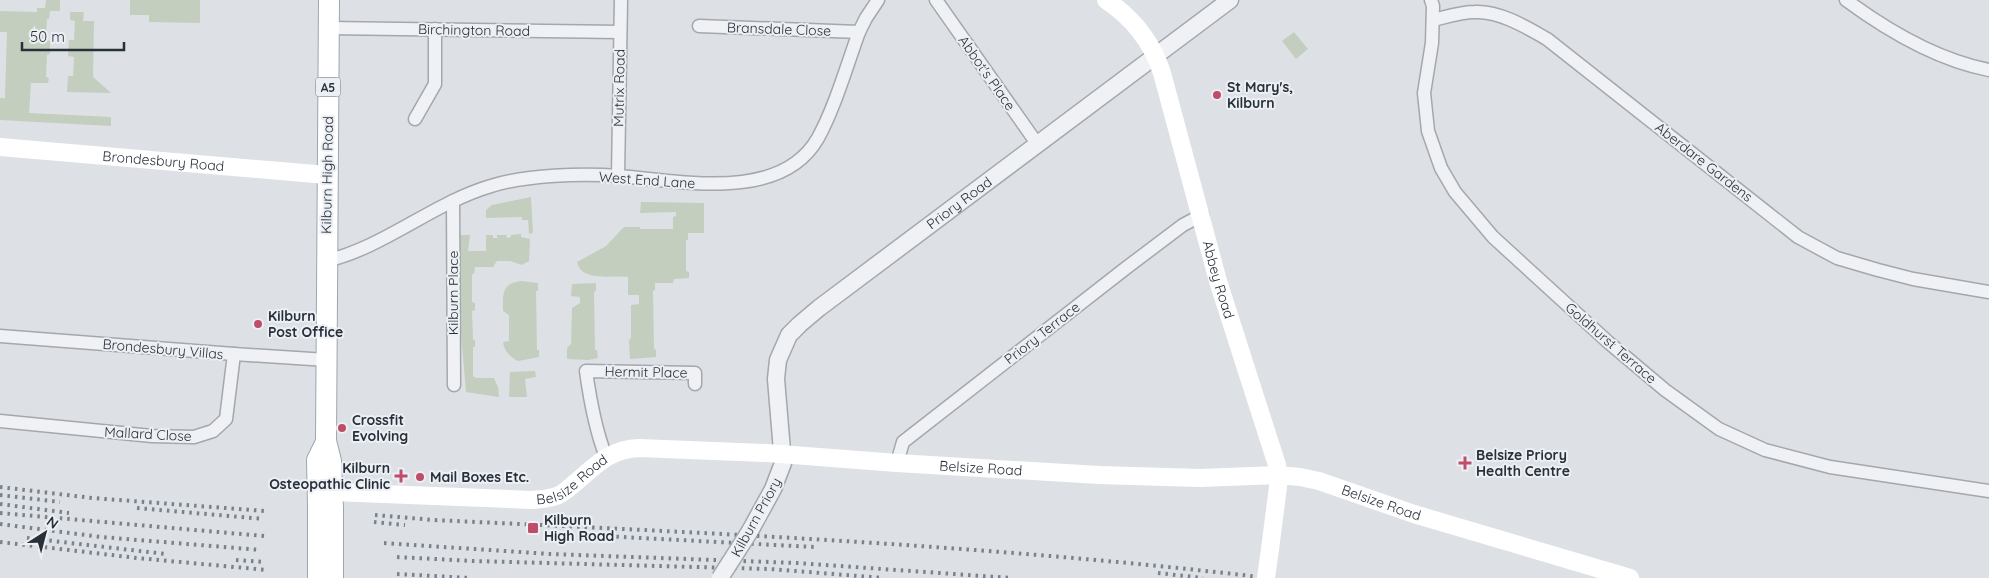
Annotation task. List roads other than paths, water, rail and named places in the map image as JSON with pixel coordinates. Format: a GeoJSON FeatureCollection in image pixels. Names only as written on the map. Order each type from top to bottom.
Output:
{"type":"FeatureCollection","features":[{"type":"Feature","properties":{"kind":"main road","name":"Kilburn High Road"},"geometry":{"type":"LineString","coordinates":[[329,0],[326,441],[317,460],[328,503],[333,578]]}},
{"type":"Feature","properties":{"kind":"main road","name":"Abbey Road"},"geometry":{"type":"LineString","coordinates":[[1106,0],[1133,21],[1146,38],[1156,56],[1202,215],[1218,281],[1277,465],[1278,475],[1266,578]]}},
{"type":"Feature","properties":{"kind":"main road","name":"Brondesbury Road"},"geometry":{"type":"LineString","coordinates":[[0,147],[327,174]]}},
{"type":"Feature","properties":{"kind":"main road","name":"Belsize Road"},"geometry":{"type":"LineString","coordinates":[[328,503],[532,500],[547,498],[559,495],[567,490],[606,457],[625,448],[782,454],[1099,475],[1200,478],[1278,475],[1319,481],[1414,514],[1630,578]]}},
{"type":"Feature","properties":{"kind":"main road","name":"Kilburn High Road"},"geometry":{"type":"LineString","coordinates":[[318,578],[328,503]]}},
{"type":"Feature","properties":{"kind":"street","name":"Mutrix Road"},"geometry":{"type":"LineString","coordinates":[[618,176],[621,0]]}},
{"type":"Feature","properties":{"kind":"street","name":"West End Lane"},"geometry":{"type":"LineString","coordinates":[[326,261],[347,256],[453,201],[491,186],[536,178],[618,176],[668,182],[708,184],[758,179],[788,170],[804,156],[818,138],[859,32],[878,0]]}},
{"type":"Feature","properties":{"kind":"street","name":"Abbot's Place"},"geometry":{"type":"LineString","coordinates":[[936,0],[1038,145]]}},
{"type":"Feature","properties":{"kind":"street","name":"Priory Road"},"geometry":{"type":"LineString","coordinates":[[782,454],[776,379],[778,360],[789,335],[819,308],[1230,0]]}},
{"type":"Feature","properties":{"kind":"street","name":"Goldhurst Terrace"},"geometry":{"type":"LineString","coordinates":[[1431,0],[1433,6],[1432,43],[1424,93],[1428,131],[1441,168],[1455,192],[1493,237],[1665,390],[1719,429],[1765,450],[1830,467],[1989,491]]}},
{"type":"Feature","properties":{"kind":"street"},"geometry":{"type":"LineString","coordinates":[[1846,0],[1893,33],[1978,68],[1989,70]]}},
{"type":"Feature","properties":{"kind":"street","name":"Aberdare Gardens"},"geometry":{"type":"LineString","coordinates":[[1433,20],[1475,12],[1490,14],[1506,18],[1548,39],[1798,237],[1837,258],[1913,279],[1989,292]]}},
{"type":"Feature","properties":{"kind":"street","name":"Bransdale Close"},"geometry":{"type":"LineString","coordinates":[[699,26],[859,32]]}},
{"type":"Feature","properties":{"kind":"street","name":"Birchington Road"},"geometry":{"type":"LineString","coordinates":[[328,28],[620,32]]}},
{"type":"Feature","properties":{"kind":"street"},"geometry":{"type":"LineString","coordinates":[[415,118],[435,84],[435,29]]}},
{"type":"Feature","properties":{"kind":"street","name":"Kilburn Place"},"geometry":{"type":"LineString","coordinates":[[453,201],[454,385]]}},
{"type":"Feature","properties":{"kind":"street","name":"Priory Terrace"},"geometry":{"type":"LineString","coordinates":[[897,463],[902,444],[909,438],[1133,262],[1183,225],[1202,215]]}},
{"type":"Feature","properties":{"kind":"street","name":"Brondesbury Villas"},"geometry":{"type":"LineString","coordinates":[[0,336],[326,360]]}},
{"type":"Feature","properties":{"kind":"street","name":"Mallard Close"},"geometry":{"type":"LineString","coordinates":[[0,422],[152,436],[201,436],[213,431],[226,419],[234,354]]}},
{"type":"Feature","properties":{"kind":"street","name":"Hermit Place"},"geometry":{"type":"LineString","coordinates":[[606,457],[591,404],[586,371],[695,373],[695,384]]}},
{"type":"Feature","properties":{"kind":"street","name":"Kilburn Priory"},"geometry":{"type":"LineString","coordinates":[[720,578],[750,531],[781,473],[783,464],[782,454]]}},
{"type":"Feature","properties":{"kind":"railway"},"geometry":{"type":"LineString","coordinates":[[0,487],[92,498],[265,511]]}},
{"type":"Feature","properties":{"kind":"railway"},"geometry":{"type":"LineString","coordinates":[[0,495],[60,502]]}},
{"type":"Feature","properties":{"kind":"railway"},"geometry":{"type":"LineString","coordinates":[[0,504],[69,513]]}},
{"type":"Feature","properties":{"kind":"railway"},"geometry":{"type":"LineString","coordinates":[[137,508],[264,519]]}},
{"type":"Feature","properties":{"kind":"railway"},"geometry":{"type":"LineString","coordinates":[[0,513],[264,536]]}},
{"type":"Feature","properties":{"kind":"railway"},"geometry":{"type":"LineString","coordinates":[[375,515],[434,520],[747,535],[956,549],[1060,557],[1268,578]]}},
{"type":"Feature","properties":{"kind":"railway"},"geometry":{"type":"LineString","coordinates":[[374,522],[405,525]]}},
{"type":"Feature","properties":{"kind":"railway"},"geometry":{"type":"LineString","coordinates":[[0,524],[101,537],[261,550]]}},
{"type":"Feature","properties":{"kind":"railway"},"geometry":{"type":"LineString","coordinates":[[564,534],[814,547]]}},
{"type":"Feature","properties":{"kind":"railway"},"geometry":{"type":"LineString","coordinates":[[27,538],[166,554]]}},
{"type":"Feature","properties":{"kind":"railway"},"geometry":{"type":"LineString","coordinates":[[0,542],[137,558],[267,570]]}},
{"type":"Feature","properties":{"kind":"railway"},"geometry":{"type":"LineString","coordinates":[[384,543],[550,554],[797,563],[1011,578]]}},
{"type":"Feature","properties":{"kind":"railway"},"geometry":{"type":"LineString","coordinates":[[397,557],[473,561],[770,569],[884,578]]}},
{"type":"Feature","properties":{"kind":"railway"},"geometry":{"type":"LineString","coordinates":[[236,560],[264,562]]}},
{"type":"Feature","properties":{"kind":"railway"},"geometry":{"type":"LineString","coordinates":[[1158,573],[1203,578]]}},
{"type":"Feature","properties":{"kind":"railway"},"geometry":{"type":"LineString","coordinates":[[397,574],[470,578]]}},
{"type":"Feature","properties":{"kind":"place","name":"St Mary's, Kilburn"},"geometry":{"type":"Point","coordinates":[1217,95]}},
{"type":"Feature","properties":{"kind":"place","name":"Kilburn Post Office"},"geometry":{"type":"Point","coordinates":[258,324]}},
{"type":"Feature","properties":{"kind":"place","name":"Crossfit Evolving"},"geometry":{"type":"Point","coordinates":[342,428]}},
{"type":"Feature","properties":{"kind":"place","name":"Belsize Priory Health Centre"},"geometry":{"type":"Point","coordinates":[1465,463]}},
{"type":"Feature","properties":{"kind":"place","name":"Kilburn Osteopathic Clinic"},"geometry":{"type":"Point","coordinates":[401,476]}},
{"type":"Feature","properties":{"kind":"place","name":"Mail Boxes Etc."},"geometry":{"type":"Point","coordinates":[420,477]}},
{"type":"Feature","properties":{"kind":"place","name":"Kilburn High Road"},"geometry":{"type":"Point","coordinates":[533,528]}}]}
